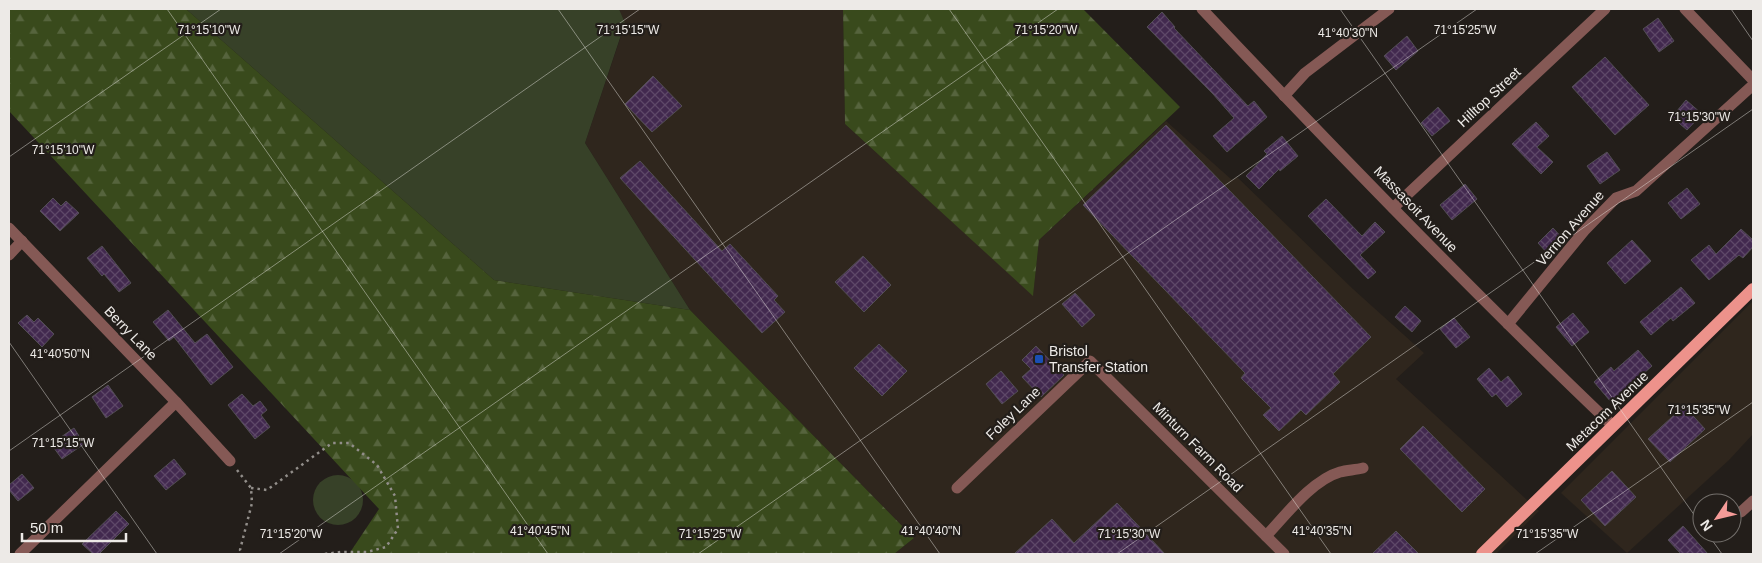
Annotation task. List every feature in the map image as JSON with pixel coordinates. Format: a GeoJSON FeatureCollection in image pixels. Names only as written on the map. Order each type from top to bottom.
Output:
{"type":"FeatureCollection","features":[{"type":"Feature","properties":{"kind":"main road","name":"Metacom Avenue"},"geometry":{"type":"LineString","coordinates":[[1482,554],[1753,289]]}},
{"type":"Feature","properties":{"kind":"street","name":"Massasoit Avenue"},"geometry":{"type":"LineString","coordinates":[[1202,9],[1284,96],[1508,324],[1614,426]]}},
{"type":"Feature","properties":{"kind":"street"},"geometry":{"type":"LineString","coordinates":[[1284,96],[1305,73],[1389,9]]}},
{"type":"Feature","properties":{"kind":"street","name":"Hilltop Street"},"geometry":{"type":"LineString","coordinates":[[1394,208],[1605,9]]}},
{"type":"Feature","properties":{"kind":"street"},"geometry":{"type":"LineString","coordinates":[[1686,9],[1753,80]]}},
{"type":"Feature","properties":{"kind":"street","name":"Vernon Avenue"},"geometry":{"type":"LineString","coordinates":[[1508,324],[1584,231],[1616,198],[1636,191],[1753,85]]}},
{"type":"Feature","properties":{"kind":"street","name":"Berry Lane"},"geometry":{"type":"LineString","coordinates":[[9,228],[230,461]]}},
{"type":"Feature","properties":{"kind":"street"},"geometry":{"type":"LineString","coordinates":[[9,255],[22,241]]}},
{"type":"Feature","properties":{"kind":"street","name":"Foley Lane"},"geometry":{"type":"LineString","coordinates":[[957,488],[1090,361]]}},
{"type":"Feature","properties":{"kind":"street","name":"Minturn Farm Road"},"geometry":{"type":"LineString","coordinates":[[1090,361],[1284,554]]}},
{"type":"Feature","properties":{"kind":"street"},"geometry":{"type":"LineString","coordinates":[[20,554],[176,402]]}},
{"type":"Feature","properties":{"kind":"street"},"geometry":{"type":"LineString","coordinates":[[1266,536],[1299,500],[1312,489],[1338,473],[1363,468]]}},
{"type":"Feature","properties":{"kind":"street"},"geometry":{"type":"LineString","coordinates":[[1742,511],[1753,500]]}},
{"type":"Feature","properties":{"kind":"path"},"geometry":{"type":"LineString","coordinates":[[251,488],[267,490],[332,443],[350,443],[377,465],[395,496],[398,529],[386,547],[367,552],[324,554]]}},
{"type":"Feature","properties":{"kind":"path"},"geometry":{"type":"LineString","coordinates":[[230,461],[251,488],[252,503],[240,550],[242,554]]}},
{"type":"Feature","properties":{"kind":"shaded area"},"geometry":{"type":"Polygon","coordinates":[[[619,9],[843,9],[845,124],[1033,295],[1039,240],[1166,121],[1232,180],[1237,177],[1353,289],[1424,353],[1396,379],[1539,511],[1496,554],[894,554],[914,538],[690,310],[585,143],[625,24],[619,9]]]}},
{"type":"Feature","properties":{"kind":"shaded area"},"geometry":{"type":"Polygon","coordinates":[[[1753,301],[1753,434],[1729,460],[1627,553],[1561,493],[1753,301]]]}},
{"type":"Feature","properties":{"kind":"green space"},"geometry":{"type":"Polygon","coordinates":[[[9,9],[186,9],[494,280],[690,310],[914,538],[894,554],[349,554],[379,509],[9,111],[9,9]]]}},
{"type":"Feature","properties":{"kind":"green space"},"geometry":{"type":"Polygon","coordinates":[[[186,9],[619,9],[625,23],[585,143],[690,310],[494,280],[186,9]]]}},
{"type":"Feature","properties":{"kind":"green space"},"geometry":{"type":"Polygon","coordinates":[[[843,9],[1083,9],[1180,107],[1039,240],[1033,296],[845,124],[843,9]]]}},
{"type":"Feature","properties":{"kind":"green space"},"geometry":{"type":"Polygon","coordinates":[[[333,475],[343,475],[356,482],[363,495],[363,505],[356,518],[343,525],[333,525],[324,521],[317,514],[313,505],[313,495],[317,486],[324,479],[333,475]]]}},
{"type":"Feature","properties":{"kind":"building"},"geometry":{"type":"Polygon","coordinates":[[[1162,12],[1174,28],[1248,106],[1254,101],[1267,117],[1227,152],[1213,136],[1234,118],[1147,27],[1162,12]]]}},
{"type":"Feature","properties":{"kind":"building"},"geometry":{"type":"Polygon","coordinates":[[[1658,18],[1674,41],[1659,52],[1643,29],[1658,18]]]}},
{"type":"Feature","properties":{"kind":"building"},"geometry":{"type":"Polygon","coordinates":[[[1407,36],[1418,51],[1396,70],[1384,56],[1407,36]]]}},
{"type":"Feature","properties":{"kind":"building"},"geometry":{"type":"Polygon","coordinates":[[[1605,57],[1649,105],[1615,135],[1572,87],[1605,57]]]}},
{"type":"Feature","properties":{"kind":"building"},"geometry":{"type":"Polygon","coordinates":[[[653,76],[682,106],[652,132],[625,104],[653,76]]]}},
{"type":"Feature","properties":{"kind":"building"},"geometry":{"type":"Polygon","coordinates":[[[1686,100],[1702,114],[1687,130],[1672,117],[1686,100]]]}},
{"type":"Feature","properties":{"kind":"building"},"geometry":{"type":"Polygon","coordinates":[[[1438,107],[1450,121],[1432,136],[1421,123],[1438,107]]]}},
{"type":"Feature","properties":{"kind":"building"},"geometry":{"type":"Polygon","coordinates":[[[1536,122],[1549,136],[1537,147],[1553,162],[1541,174],[1512,144],[1536,122]]]}},
{"type":"Feature","properties":{"kind":"building"},"geometry":{"type":"Polygon","coordinates":[[[1166,125],[1371,337],[1333,374],[1340,382],[1306,415],[1301,410],[1279,431],[1263,415],[1271,408],[1241,378],[1245,373],[1083,205],[1166,125]]]}},
{"type":"Feature","properties":{"kind":"building"},"geometry":{"type":"Polygon","coordinates":[[[1282,136],[1298,156],[1280,171],[1279,169],[1259,189],[1246,176],[1267,154],[1264,151],[1282,136]]]}},
{"type":"Feature","properties":{"kind":"building"},"geometry":{"type":"Polygon","coordinates":[[[1607,152],[1620,170],[1600,184],[1587,166],[1607,152]]]}},
{"type":"Feature","properties":{"kind":"building"},"geometry":{"type":"Polygon","coordinates":[[[640,161],[722,251],[730,244],[778,296],[774,300],[785,312],[762,333],[620,178],[640,161]]]}},
{"type":"Feature","properties":{"kind":"building"},"geometry":{"type":"Polygon","coordinates":[[[1465,184],[1477,199],[1452,220],[1440,205],[1465,184]]]}},
{"type":"Feature","properties":{"kind":"building"},"geometry":{"type":"Polygon","coordinates":[[[1687,188],[1700,204],[1681,219],[1668,203],[1687,188]]]}},
{"type":"Feature","properties":{"kind":"building"},"geometry":{"type":"Polygon","coordinates":[[[53,198],[61,206],[66,201],[79,213],[60,231],[40,211],[53,198]]]}},
{"type":"Feature","properties":{"kind":"building"},"geometry":{"type":"Polygon","coordinates":[[[1326,199],[1362,236],[1375,222],[1385,232],[1360,255],[1376,272],[1368,279],[1308,216],[1326,199]]]}},
{"type":"Feature","properties":{"kind":"building"},"geometry":{"type":"Polygon","coordinates":[[[1553,228],[1564,240],[1549,255],[1538,243],[1553,228]]]}},
{"type":"Feature","properties":{"kind":"building"},"geometry":{"type":"Polygon","coordinates":[[[1741,229],[1753,240],[1753,247],[1743,258],[1739,255],[1709,280],[1691,260],[1709,245],[1716,254],[1741,229]]]}},
{"type":"Feature","properties":{"kind":"building"},"geometry":{"type":"Polygon","coordinates":[[[1632,240],[1651,261],[1625,284],[1607,263],[1632,240]]]}},
{"type":"Feature","properties":{"kind":"building"},"geometry":{"type":"Polygon","coordinates":[[[102,246],[131,283],[119,292],[87,258],[102,246]]]}},
{"type":"Feature","properties":{"kind":"building"},"geometry":{"type":"Polygon","coordinates":[[[863,256],[891,285],[864,312],[835,282],[863,256]]]}},
{"type":"Feature","properties":{"kind":"building"},"geometry":{"type":"Polygon","coordinates":[[[1681,287],[1695,303],[1673,321],[1671,318],[1651,335],[1640,322],[1681,287]]]}},
{"type":"Feature","properties":{"kind":"building"},"geometry":{"type":"Polygon","coordinates":[[[1075,293],[1095,315],[1082,327],[1062,304],[1075,293]]]}},
{"type":"Feature","properties":{"kind":"building"},"geometry":{"type":"Polygon","coordinates":[[[1405,306],[1421,321],[1412,332],[1395,317],[1405,306]]]}},
{"type":"Feature","properties":{"kind":"building"},"geometry":{"type":"Polygon","coordinates":[[[168,310],[195,343],[207,334],[233,367],[211,385],[174,337],[169,341],[153,322],[168,310]]]}},
{"type":"Feature","properties":{"kind":"building"},"geometry":{"type":"Polygon","coordinates":[[[1573,313],[1589,332],[1572,346],[1556,327],[1573,313]]]}},
{"type":"Feature","properties":{"kind":"building"},"geometry":{"type":"Polygon","coordinates":[[[27,315],[34,322],[38,318],[54,334],[42,347],[18,323],[27,315]]]}},
{"type":"Feature","properties":{"kind":"building"},"geometry":{"type":"Polygon","coordinates":[[[1454,318],[1470,337],[1456,348],[1440,329],[1454,318]]]}},
{"type":"Feature","properties":{"kind":"building"},"geometry":{"type":"Polygon","coordinates":[[[879,344],[907,371],[882,396],[854,368],[879,344]]]}},
{"type":"Feature","properties":{"kind":"building"},"geometry":{"type":"Polygon","coordinates":[[[1036,346],[1064,375],[1041,397],[1022,377],[1031,369],[1022,360],[1036,346]]]}},
{"type":"Feature","properties":{"kind":"building"},"geometry":{"type":"Polygon","coordinates":[[[1638,350],[1652,366],[1611,402],[1594,382],[1611,367],[1614,371],[1638,350]]]}},
{"type":"Feature","properties":{"kind":"building"},"geometry":{"type":"Polygon","coordinates":[[[1489,368],[1501,382],[1508,376],[1522,394],[1507,407],[1496,394],[1492,397],[1477,379],[1489,368]]]}},
{"type":"Feature","properties":{"kind":"building"},"geometry":{"type":"Polygon","coordinates":[[[1001,371],[1018,391],[1002,404],[986,384],[1001,371]]]}},
{"type":"Feature","properties":{"kind":"building"},"geometry":{"type":"Polygon","coordinates":[[[108,385],[123,406],[106,418],[92,397],[108,385]]]}},
{"type":"Feature","properties":{"kind":"building"},"geometry":{"type":"Polygon","coordinates":[[[242,394],[253,406],[260,401],[267,410],[261,415],[270,427],[255,439],[228,405],[242,394]]]}},
{"type":"Feature","properties":{"kind":"building"},"geometry":{"type":"Polygon","coordinates":[[[1684,406],[1705,429],[1670,462],[1648,439],[1684,406]]]}},
{"type":"Feature","properties":{"kind":"building"},"geometry":{"type":"Polygon","coordinates":[[[1423,426],[1485,489],[1462,512],[1400,449],[1423,426]]]}},
{"type":"Feature","properties":{"kind":"building"},"geometry":{"type":"Polygon","coordinates":[[[74,428],[84,444],[62,459],[51,444],[74,428]]]}},
{"type":"Feature","properties":{"kind":"building"},"geometry":{"type":"Polygon","coordinates":[[[174,459],[186,474],[166,490],[154,476],[174,459]]]}},
{"type":"Feature","properties":{"kind":"building"},"geometry":{"type":"Polygon","coordinates":[[[1612,471],[1636,497],[1605,526],[1581,500],[1612,471]]]}},
{"type":"Feature","properties":{"kind":"building"},"geometry":{"type":"Polygon","coordinates":[[[22,474],[34,488],[18,501],[9,490],[9,485],[22,474]]]}},
{"type":"Feature","properties":{"kind":"building"},"geometry":{"type":"Polygon","coordinates":[[[1117,503],[1165,554],[1014,554],[1052,519],[1074,543],[1117,503]]]}},
{"type":"Feature","properties":{"kind":"building"},"geometry":{"type":"Polygon","coordinates":[[[116,511],[129,524],[99,554],[93,554],[82,544],[116,511]]]}},
{"type":"Feature","properties":{"kind":"building"},"geometry":{"type":"Polygon","coordinates":[[[1683,526],[1692,536],[1692,543],[1698,543],[1708,554],[1681,554],[1668,540],[1683,526]]]}},
{"type":"Feature","properties":{"kind":"building"},"geometry":{"type":"Polygon","coordinates":[[[1396,531],[1419,554],[1372,554],[1396,531]]]}},
{"type":"Feature","properties":{"kind":"place","name":"Bristol Transfer Station"},"geometry":{"type":"Point","coordinates":[1039,359]}}]}
